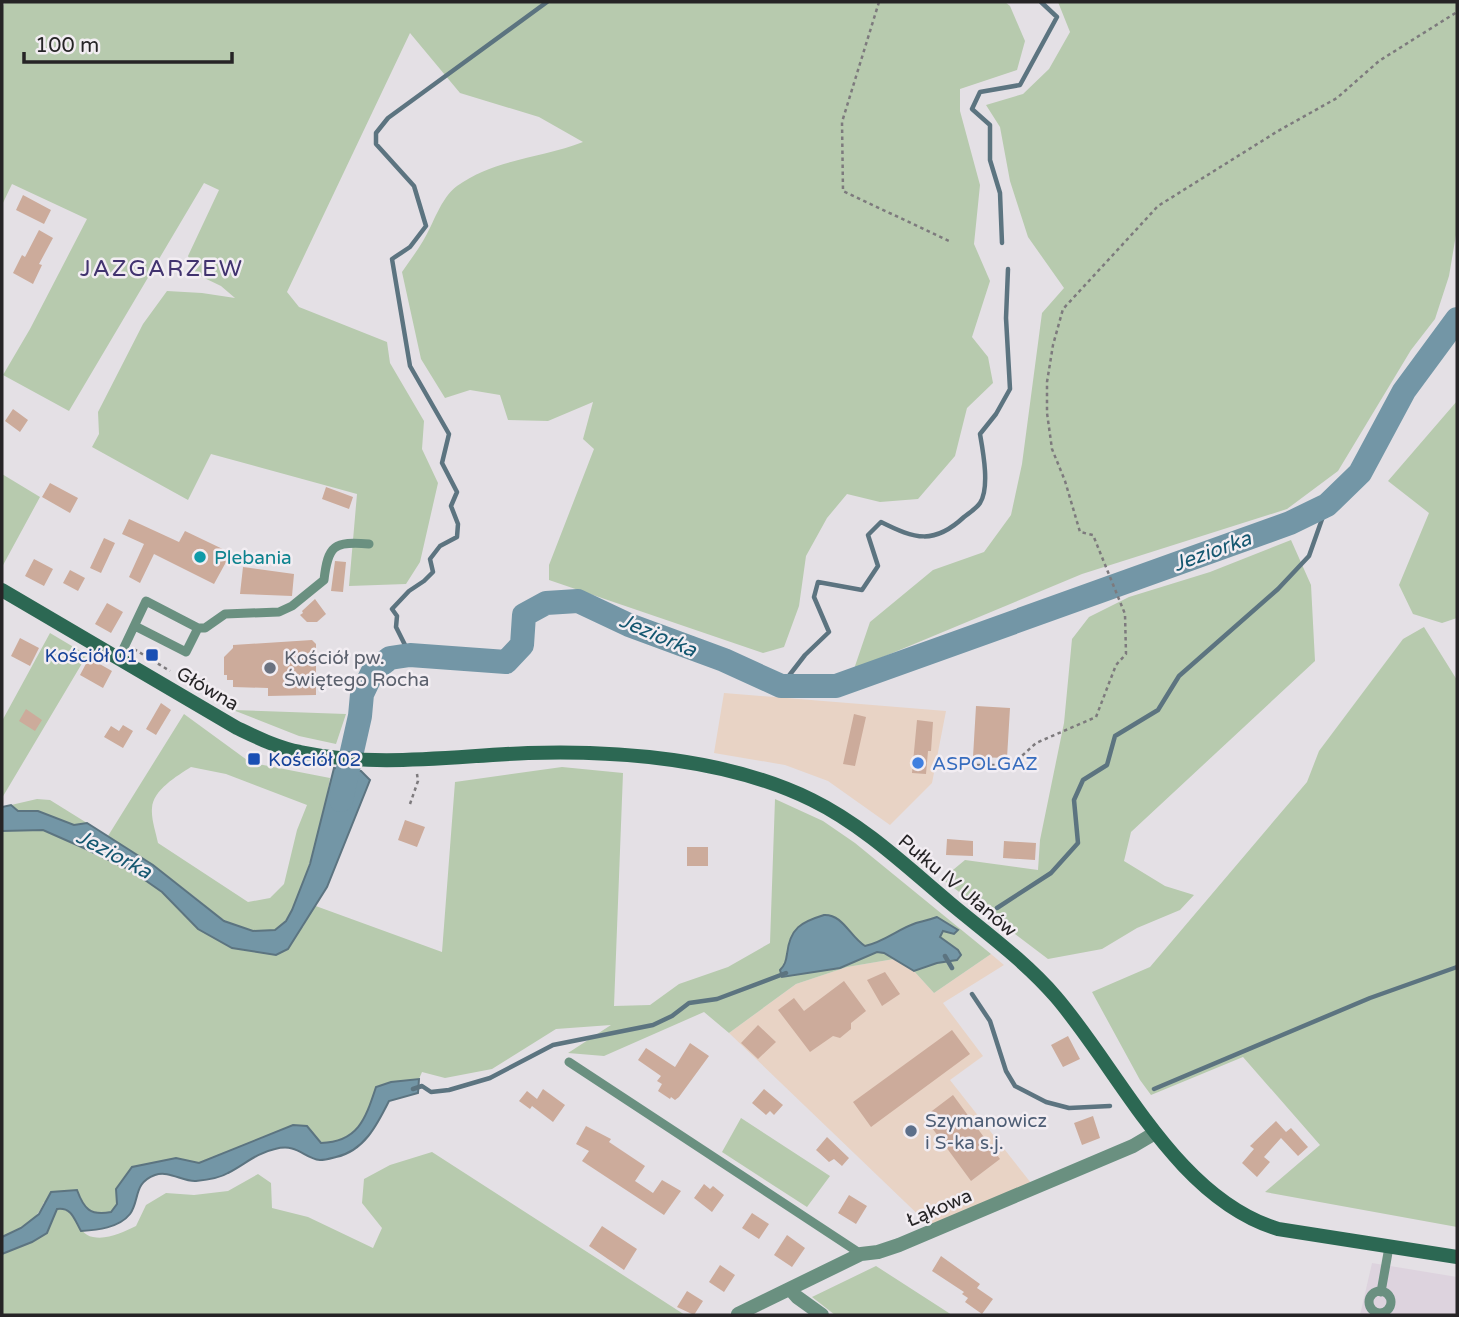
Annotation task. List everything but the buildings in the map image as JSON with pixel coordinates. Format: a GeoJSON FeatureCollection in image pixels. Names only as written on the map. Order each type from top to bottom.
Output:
{"type":"FeatureCollection","features":[{"type":"Feature","properties":{"kind":"street","name":"Główna"},"geometry":{"type":"LineString","coordinates":[[2,590],[265,741],[298,752],[331,757]]}},
{"type":"Feature","properties":{"kind":"street","name":"Pułku IV Ułanów"},"geometry":{"type":"LineString","coordinates":[[331,757],[384,761],[530,753],[620,755],[732,772],[811,799],[865,833],[1037,976],[1074,1018],[1155,1133],[1220,1198],[1261,1224],[1304,1235],[1457,1257]]}},
{"type":"Feature","properties":{"kind":"street","name":"Łąkowa"},"geometry":{"type":"LineString","coordinates":[[738,1314],[862,1254],[899,1245],[1133,1146],[1155,1133]]}},
{"type":"Feature","properties":{"kind":"street"},"geometry":{"type":"LineString","coordinates":[[790,1289],[822,1315]]}},
{"type":"Feature","properties":{"kind":"lane"},"geometry":{"type":"LineString","coordinates":[[119,658],[146,601],[198,628],[205,628],[225,614],[279,612],[292,606],[324,580],[327,559],[333,547],[345,542],[369,544]]}},
{"type":"Feature","properties":{"kind":"lane"},"geometry":{"type":"LineString","coordinates":[[135,626],[186,652],[198,628]]}},
{"type":"Feature","properties":{"kind":"lane"},"geometry":{"type":"LineString","coordinates":[[569,1062],[862,1254]]}},
{"type":"Feature","properties":{"kind":"lane"},"geometry":{"type":"LineString","coordinates":[[1381,1292],[1389,1247]]}},
{"type":"Feature","properties":{"kind":"path"},"geometry":{"type":"LineString","coordinates":[[879,2],[842,122],[843,191],[949,241]]}},
{"type":"Feature","properties":{"kind":"path"},"geometry":{"type":"LineString","coordinates":[[956,765],[1012,765],[1036,743],[1096,717],[1116,665],[1126,654],[1125,614],[1093,535],[1080,532],[1052,449],[1047,413],[1047,382],[1062,309],[1158,206],[1336,98],[1379,61],[1457,12]]}},
{"type":"Feature","properties":{"kind":"path"},"geometry":{"type":"LineString","coordinates":[[410,804],[418,781],[417,771]]}},
{"type":"Feature","properties":{"kind":"shaded area"},"geometry":{"type":"Polygon","coordinates":[[[724,693],[946,711],[932,783],[890,825],[828,781],[785,765],[714,753],[724,693]]]}},
{"type":"Feature","properties":{"kind":"shaded area","name":"Szymanowicz i S-ka s.j."},"geometry":{"type":"Polygon","coordinates":[[[991,954],[1004,965],[943,1003],[983,1056],[950,1080],[1031,1183],[930,1226],[729,1033],[796,984],[847,967],[894,959],[913,970],[934,993],[991,954]]]}},
{"type":"Feature","properties":{"kind":"shaded area"},"geometry":{"type":"Polygon","coordinates":[[[1372,1263],[1457,1277],[1457,1315],[1360,1315],[1372,1263]]]}},
{"type":"Feature","properties":{"kind":"green space"},"geometry":{"type":"Polygon","coordinates":[[[5,2],[1005,2],[1010,6],[1025,41],[1017,70],[960,89],[960,111],[980,185],[974,244],[990,281],[972,337],[988,357],[993,383],[967,408],[955,456],[918,499],[880,502],[847,494],[827,518],[806,556],[799,606],[784,647],[763,653],[549,580],[549,565],[594,449],[583,439],[593,402],[548,421],[508,420],[500,395],[470,390],[445,398],[421,359],[402,272],[423,241],[442,204],[457,186],[502,164],[583,142],[539,117],[460,93],[410,33],[287,292],[299,307],[387,342],[390,363],[424,421],[422,449],[438,483],[420,562],[406,584],[349,586],[357,494],[211,454],[188,500],[92,447],[99,434],[98,412],[143,324],[167,291],[235,298],[221,286],[196,274],[188,256],[219,190],[204,183],[69,411],[3,375],[87,219],[12,184],[2,205],[2,8],[5,2]]]}},
{"type":"Feature","properties":{"kind":"green space"},"geometry":{"type":"Polygon","coordinates":[[[1058,2],[1457,2],[1457,229],[1449,276],[1435,319],[1411,350],[1338,471],[1287,509],[1082,574],[854,669],[870,622],[933,570],[984,552],[1011,515],[1022,464],[1042,313],[1064,288],[1028,237],[1010,181],[1000,127],[986,105],[1023,94],[1049,69],[1070,32],[1058,2]]]}},
{"type":"Feature","properties":{"kind":"green space"},"geometry":{"type":"Polygon","coordinates":[[[1457,401],[1457,618],[1442,623],[1413,614],[1399,585],[1429,513],[1388,481],[1457,401]]]}},
{"type":"Feature","properties":{"kind":"green space"},"geometry":{"type":"Polygon","coordinates":[[[2,474],[40,497],[2,567],[2,474]]]}},
{"type":"Feature","properties":{"kind":"green space"},"geometry":{"type":"Polygon","coordinates":[[[1291,540],[1311,585],[1315,661],[1131,832],[1124,861],[1165,886],[1194,895],[1180,910],[1137,928],[1102,949],[1048,959],[942,879],[965,860],[1038,870],[1040,840],[1064,723],[1072,639],[1089,617],[1129,597],[1210,572],[1291,540]]]}},
{"type":"Feature","properties":{"kind":"green space"},"geometry":{"type":"Polygon","coordinates":[[[1424,627],[1457,680],[1457,1227],[1265,1192],[1320,1145],[1243,1057],[1151,1095],[1092,992],[1150,967],[1307,782],[1319,751],[1403,639],[1424,627]]]}},
{"type":"Feature","properties":{"kind":"green space"},"geometry":{"type":"Polygon","coordinates":[[[50,633],[87,655],[2,798],[2,721],[50,633]]]}},
{"type":"Feature","properties":{"kind":"green space"},"geometry":{"type":"Polygon","coordinates":[[[233,710],[346,714],[336,744],[299,736],[233,710]]]}},
{"type":"Feature","properties":{"kind":"green space"},"geometry":{"type":"Polygon","coordinates":[[[184,714],[247,760],[330,778],[310,861],[294,906],[284,922],[269,932],[249,930],[224,920],[171,879],[108,836],[184,714]],[[191,767],[161,789],[152,808],[158,843],[248,902],[270,898],[284,884],[297,830],[307,805],[226,774],[191,767]]]}},
{"type":"Feature","properties":{"kind":"green space"},"geometry":{"type":"Polygon","coordinates":[[[562,767],[623,773],[614,1006],[650,1005],[679,984],[728,967],[770,943],[775,799],[823,821],[855,843],[991,954],[934,993],[913,970],[894,959],[847,967],[796,984],[729,1033],[704,1012],[604,1056],[568,1053],[611,1025],[556,1029],[492,1069],[445,1078],[422,1072],[419,1079],[391,1082],[376,1087],[359,1126],[344,1138],[321,1143],[315,1138],[262,1138],[199,1163],[176,1158],[132,1167],[111,1212],[95,1212],[82,1203],[44,1202],[37,1215],[27,1224],[2,1237],[2,831],[43,830],[132,871],[162,892],[198,929],[232,948],[303,927],[313,905],[442,952],[455,782],[562,767]]]}},
{"type":"Feature","properties":{"kind":"green space"},"geometry":{"type":"Polygon","coordinates":[[[37,799],[50,800],[87,823],[74,825],[38,811],[18,811],[11,805],[37,799]]]}},
{"type":"Feature","properties":{"kind":"green space"},"geometry":{"type":"Polygon","coordinates":[[[741,1118],[830,1176],[807,1207],[722,1152],[741,1118]]]}},
{"type":"Feature","properties":{"kind":"green space"},"geometry":{"type":"Polygon","coordinates":[[[432,1152],[685,1315],[2,1315],[2,1254],[35,1238],[48,1226],[57,1209],[68,1212],[87,1235],[104,1237],[136,1226],[146,1205],[166,1193],[194,1195],[228,1191],[258,1174],[271,1183],[272,1208],[308,1217],[373,1248],[382,1228],[362,1203],[364,1179],[390,1165],[432,1152]]]}},
{"type":"Feature","properties":{"kind":"green space"},"geometry":{"type":"Polygon","coordinates":[[[876,1266],[952,1315],[835,1315],[812,1297],[876,1266]]]}},
{"type":"Feature","properties":{"kind":"water"},"geometry":{"type":"Polygon","coordinates":[[[334,768],[361,771],[370,780],[327,887],[288,949],[276,955],[232,948],[198,929],[162,892],[132,871],[86,849],[43,830],[2,831],[2,807],[11,805],[18,811],[38,811],[74,825],[87,823],[153,865],[224,921],[253,931],[275,930],[286,921],[292,910],[310,864],[334,768]]]}},
{"type":"Feature","properties":{"kind":"water"},"geometry":{"type":"Polygon","coordinates":[[[824,915],[836,918],[865,946],[909,926],[937,917],[958,930],[954,934],[943,931],[940,937],[961,955],[957,960],[914,971],[884,953],[877,952],[840,968],[782,977],[780,970],[785,963],[794,932],[809,920],[824,915]]]}},
{"type":"Feature","properties":{"kind":"water"},"geometry":{"type":"Polygon","coordinates":[[[419,1079],[418,1093],[389,1101],[368,1136],[346,1154],[320,1160],[295,1149],[283,1148],[262,1153],[213,1179],[191,1181],[165,1174],[155,1175],[143,1182],[133,1209],[120,1222],[101,1229],[81,1231],[69,1212],[57,1209],[47,1233],[2,1254],[2,1237],[21,1228],[39,1214],[51,1192],[77,1190],[89,1210],[98,1213],[111,1212],[117,1204],[116,1189],[132,1167],[176,1158],[199,1163],[293,1125],[307,1126],[321,1143],[334,1142],[352,1133],[359,1126],[376,1087],[391,1082],[419,1079]]]}},
{"type":"Feature","properties":{"kind":"waterway"},"geometry":{"type":"LineString","coordinates":[[410,655],[396,627],[397,616],[392,609],[433,572],[430,559],[440,546],[457,537],[458,524],[451,506],[457,492],[442,463],[449,434],[410,366],[392,259],[410,247],[426,226],[414,186],[376,144],[376,133],[388,118],[547,2]]}},
{"type":"Feature","properties":{"kind":"waterway"},"geometry":{"type":"LineString","coordinates":[[1002,243],[1000,193],[990,160],[990,125],[972,109],[980,92],[1020,85],[1057,17],[1041,2]]}},
{"type":"Feature","properties":{"kind":"waterway"},"geometry":{"type":"LineString","coordinates":[[781,686],[805,655],[829,632],[814,597],[818,582],[862,590],[878,566],[868,535],[881,522],[914,535],[934,535],[953,526],[980,503],[985,488],[980,434],[996,414],[1010,389],[1006,318],[1008,269]]}},
{"type":"Feature","properties":{"kind":"waterway","name":"Jeziorka"},"geometry":{"type":"LineString","coordinates":[[341,800],[360,716],[362,694],[373,671],[390,658],[410,655],[506,662],[522,645],[524,615],[546,603],[578,601],[629,625],[724,660],[781,686],[836,686],[1290,523],[1327,505],[1360,473],[1404,391],[1457,319]]}},
{"type":"Feature","properties":{"kind":"waterway"},"geometry":{"type":"LineString","coordinates":[[997,908],[1051,873],[1078,843],[1074,800],[1083,780],[1107,765],[1115,736],[1158,710],[1179,676],[1278,589],[1309,556],[1327,505]]}},
{"type":"Feature","properties":{"kind":"waterway"},"geometry":{"type":"LineString","coordinates":[[945,956],[952,968]]}},
{"type":"Feature","properties":{"kind":"waterway"},"geometry":{"type":"LineString","coordinates":[[1154,1089],[1370,998],[1457,967]]}},
{"type":"Feature","properties":{"kind":"waterway"},"geometry":{"type":"LineString","coordinates":[[413,1089],[422,1086],[431,1092],[449,1090],[490,1078],[553,1045],[653,1025],[672,1016],[689,1003],[717,999],[786,973]]}},
{"type":"Feature","properties":{"kind":"waterway"},"geometry":{"type":"LineString","coordinates":[[972,994],[990,1021],[1006,1071],[1015,1086],[1046,1102],[1069,1108],[1110,1106]]}},
{"type":"Feature","properties":{"kind":"place","name":"Plebania"},"geometry":{"type":"Point","coordinates":[200,557]}},
{"type":"Feature","properties":{"kind":"place","name":"Kościół 01"},"geometry":{"type":"Point","coordinates":[152,655]}},
{"type":"Feature","properties":{"kind":"place","name":"Kościół pw. Świętego Rocha"},"geometry":{"type":"Point","coordinates":[270,668]}},
{"type":"Feature","properties":{"kind":"place","name":"Kościół 02"},"geometry":{"type":"Point","coordinates":[254,759]}},
{"type":"Feature","properties":{"kind":"place","name":"ASPOLGAZ"},"geometry":{"type":"Point","coordinates":[918,763]}},
{"type":"Feature","properties":{"kind":"place","name":"Szymanowicz i S-ka s.j."},"geometry":{"type":"Point","coordinates":[911,1131]}},
{"type":"Feature","properties":{"kind":"district","name":"JAZGARZEW"},"geometry":{"type":"Point","coordinates":[162,268]}}]}
